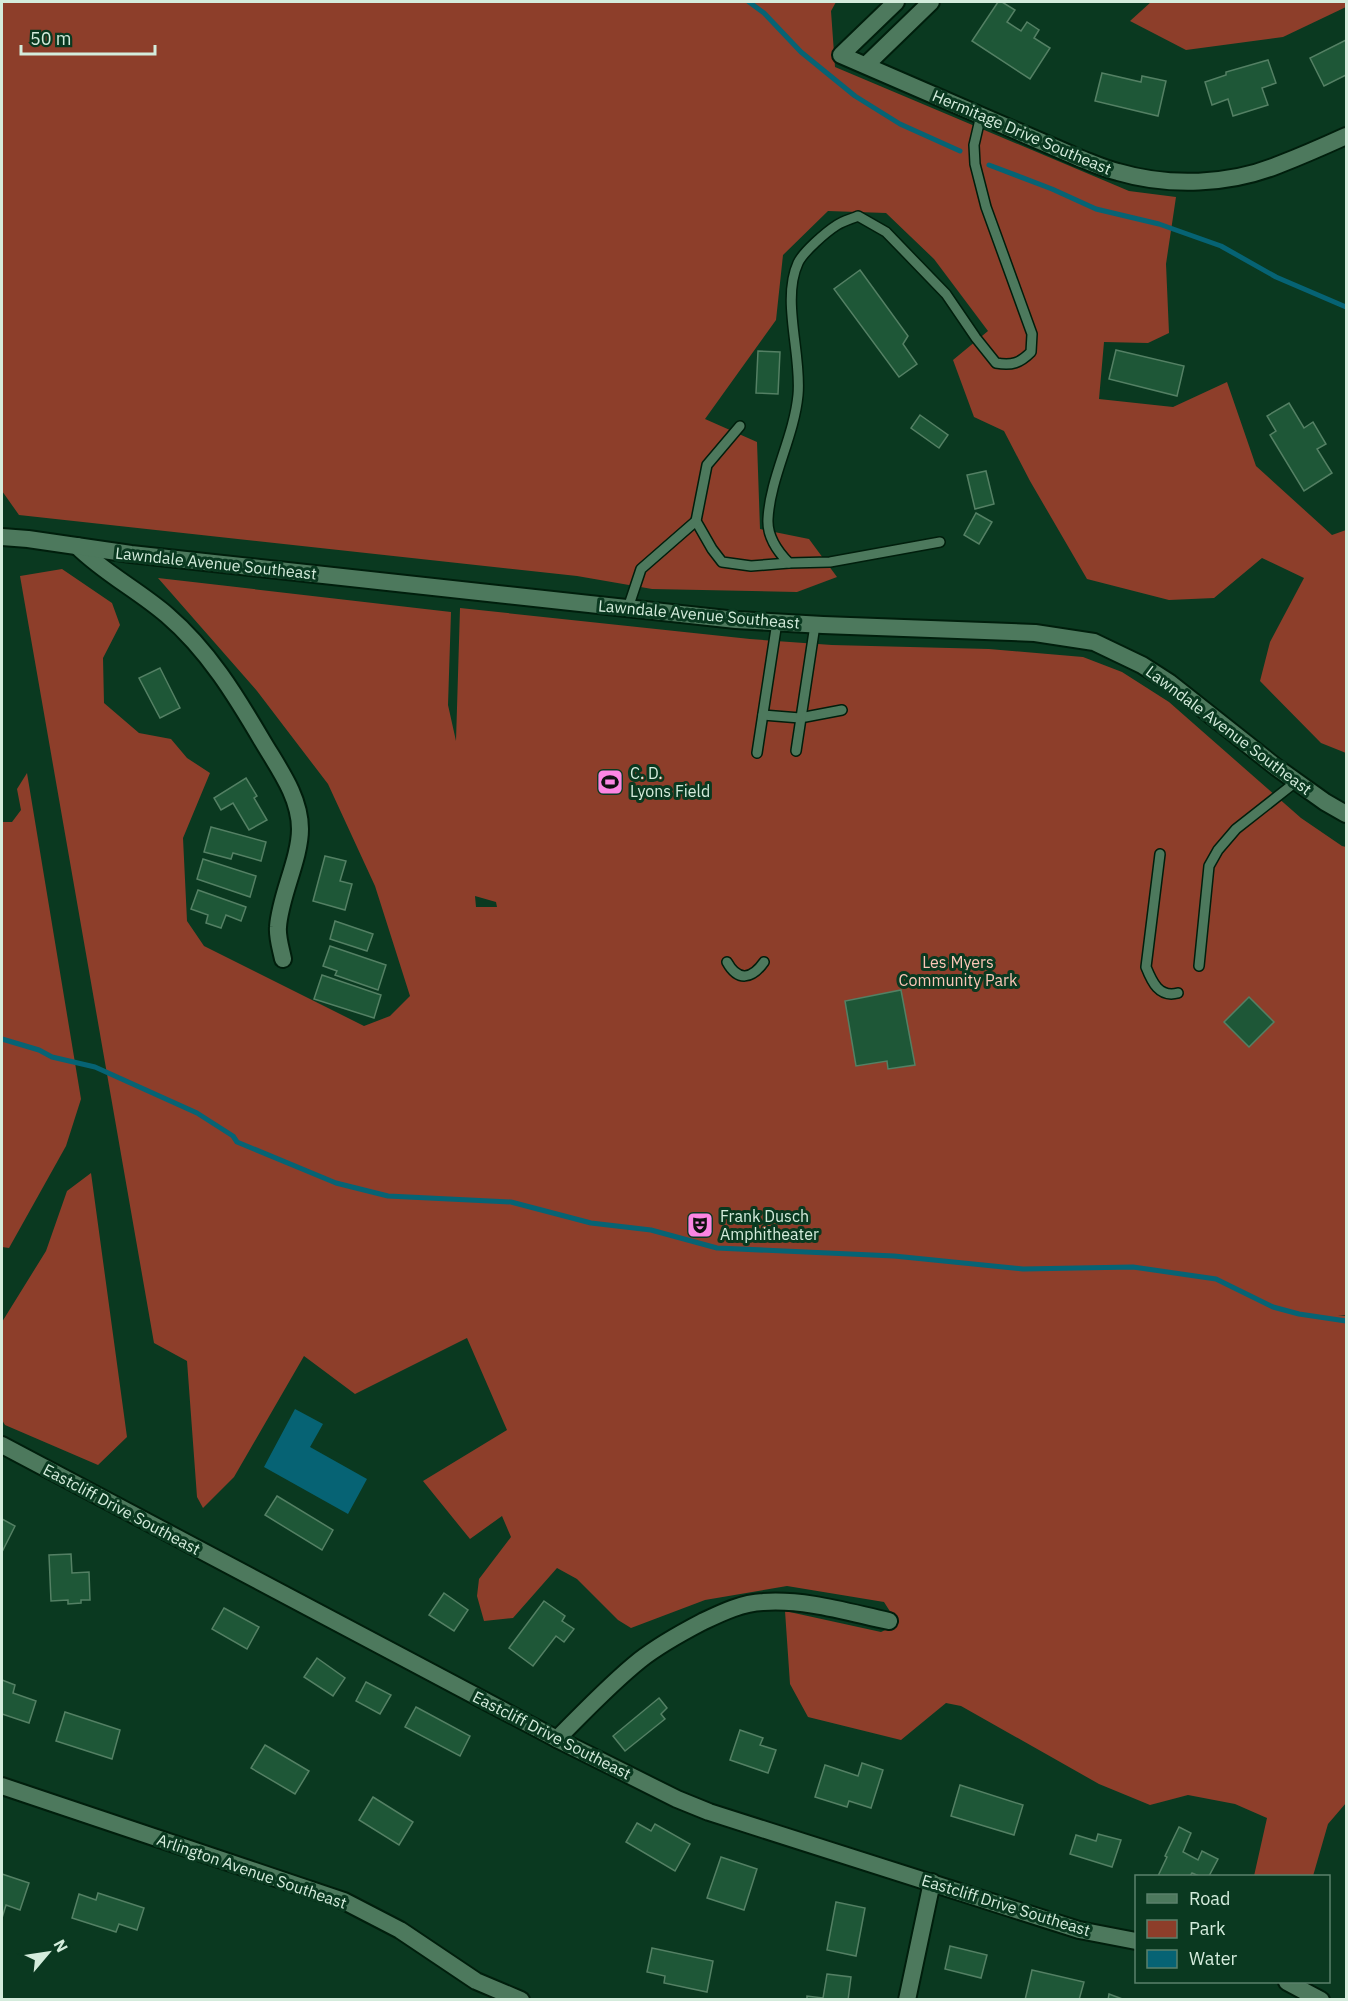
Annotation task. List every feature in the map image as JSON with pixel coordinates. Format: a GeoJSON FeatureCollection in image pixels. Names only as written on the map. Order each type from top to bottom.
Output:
{"type":"FeatureCollection","features":[{"type":"Feature","properties":{"kind":"street","name":"Hermitage Drive Southeast"},"geometry":{"type":"LineString","coordinates":[[896,2],[841,55],[1079,158],[1118,172],[1187,182],[1233,178],[1276,166],[1347,136]]}},
{"type":"Feature","properties":{"kind":"street"},"geometry":{"type":"LineString","coordinates":[[866,65],[931,2]]}},
{"type":"Feature","properties":{"kind":"street","name":"Lawndale Avenue Southeast"},"geometry":{"type":"LineString","coordinates":[[2,537],[142,555],[628,608],[815,625],[1035,633],[1094,642],[1142,665],[1170,683],[1324,802],[1347,814]]}},
{"type":"Feature","properties":{"kind":"street"},"geometry":{"type":"LineString","coordinates":[[77,546],[93,562],[138,592],[190,636],[227,682],[295,799],[300,829],[278,930],[283,959]]}},
{"type":"Feature","properties":{"kind":"street","name":"Eastcliff Drive Southeast"},"geometry":{"type":"LineString","coordinates":[[2,1445],[557,1739],[676,1799],[709,1812],[1078,1930],[1135,1941]]}},
{"type":"Feature","properties":{"kind":"street"},"geometry":{"type":"LineString","coordinates":[[557,1739],[614,1682],[641,1660],[677,1635],[739,1606],[762,1602],[814,1604],[889,1622]]}},
{"type":"Feature","properties":{"kind":"street","name":"Arlington Avenue Southeast"},"geometry":{"type":"LineString","coordinates":[[2,1786],[344,1901],[400,1930],[476,1981],[521,2000]]}},
{"type":"Feature","properties":{"kind":"street"},"geometry":{"type":"LineString","coordinates":[[907,2000],[932,1882]]}},
{"type":"Feature","properties":{"kind":"street"},"geometry":{"type":"LineString","coordinates":[[1289,1983],[1321,2000]]}},
{"type":"Feature","properties":{"kind":"lane"},"geometry":{"type":"LineString","coordinates":[[789,563],[777,550],[768,521],[771,496],[790,435],[798,394],[792,284],[798,262],[837,225],[858,216],[886,232],[946,294],[996,363],[1010,365],[1023,360],[1031,352],[1032,334],[986,207],[975,164],[974,145],[981,115]]}},
{"type":"Feature","properties":{"kind":"lane"},"geometry":{"type":"LineString","coordinates":[[628,608],[640,569],[696,521],[707,465],[740,426]]}},
{"type":"Feature","properties":{"kind":"lane"},"geometry":{"type":"LineString","coordinates":[[696,521],[712,549],[723,562],[751,566],[830,562],[940,542]]}},
{"type":"Feature","properties":{"kind":"lane"},"geometry":{"type":"LineString","coordinates":[[757,753],[777,622]]}},
{"type":"Feature","properties":{"kind":"lane"},"geometry":{"type":"LineString","coordinates":[[796,751],[815,625]]}},
{"type":"Feature","properties":{"kind":"lane"},"geometry":{"type":"LineString","coordinates":[[763,715],[800,718],[842,710]]}},
{"type":"Feature","properties":{"kind":"lane"},"geometry":{"type":"LineString","coordinates":[[1200,966],[1209,866],[1218,850],[1236,829],[1297,781]]}},
{"type":"Feature","properties":{"kind":"lane"},"geometry":{"type":"LineString","coordinates":[[1160,854],[1146,967],[1158,990],[1172,994],[1178,993]]}},
{"type":"Feature","properties":{"kind":"lane"},"geometry":{"type":"LineString","coordinates":[[727,962],[733,972],[740,976],[751,975],[764,962]]}},
{"type":"Feature","properties":{"kind":"green space"},"geometry":{"type":"Polygon","coordinates":[[[2,2],[836,2],[831,11],[835,67],[1129,191],[1176,197],[1166,264],[1169,333],[1148,343],[1104,342],[1099,399],[1173,407],[1227,382],[1256,466],[1332,535],[1346,530],[1346,753],[1321,743],[1260,681],[1270,642],[1304,578],[1262,558],[1214,598],[1169,600],[1087,579],[1004,431],[974,417],[953,360],[988,331],[934,259],[886,213],[828,211],[783,255],[776,320],[705,419],[757,442],[760,529],[809,539],[837,577],[797,592],[652,589],[577,576],[19,515],[2,491],[2,2]]]}},
{"type":"Feature","properties":{"kind":"green space"},"geometry":{"type":"Polygon","coordinates":[[[1151,2],[1346,2],[1346,7],[1283,37],[1186,50],[1130,21],[1151,2]]]}},
{"type":"Feature","properties":{"kind":"green space","name":"Les Myers Community Park"},"geometry":{"type":"Polygon","coordinates":[[[62,569],[112,603],[120,625],[103,658],[104,703],[139,733],[171,739],[187,758],[210,773],[183,838],[187,921],[204,946],[364,1026],[390,1016],[410,996],[375,886],[328,784],[257,691],[158,578],[451,612],[448,705],[456,741],[460,608],[750,639],[832,645],[989,649],[1083,657],[1122,672],[1169,702],[1301,818],[1346,847],[1346,1315],[1338,1315],[1346,1316],[1346,1803],[1328,1824],[1313,1875],[1254,1875],[1267,1818],[1235,1804],[1188,1795],[1150,1805],[1099,1784],[961,1706],[946,1703],[901,1740],[808,1717],[790,1684],[785,1611],[881,1632],[898,1624],[884,1602],[787,1586],[705,1600],[631,1628],[618,1620],[577,1579],[557,1568],[513,1618],[484,1621],[477,1596],[479,1579],[511,1537],[502,1516],[470,1539],[423,1481],[507,1430],[467,1338],[355,1394],[304,1356],[234,1477],[203,1508],[197,1497],[187,1361],[154,1343],[20,576],[62,569]],[[475,896],[476,907],[497,907],[496,902],[475,896]]]}},
{"type":"Feature","properties":{"kind":"green space"},"geometry":{"type":"Polygon","coordinates":[[[27,773],[81,1099],[66,1146],[9,1248],[2,1247],[2,822],[12,822],[21,810],[17,789],[27,773]]]}},
{"type":"Feature","properties":{"kind":"green space"},"geometry":{"type":"Polygon","coordinates":[[[91,1173],[127,1437],[98,1465],[5,1425],[2,1420],[2,1322],[46,1251],[67,1191],[91,1173]]]}},
{"type":"Feature","properties":{"kind":"water"},"geometry":{"type":"Polygon","coordinates":[[[295,1409],[323,1424],[310,1447],[367,1479],[348,1514],[264,1467],[295,1409]]]}},
{"type":"Feature","properties":{"kind":"building"},"geometry":{"type":"Polygon","coordinates":[[[998,2],[1015,10],[1007,22],[1021,31],[1027,22],[1039,30],[1034,38],[1050,48],[1030,79],[972,41],[998,2]]]}},
{"type":"Feature","properties":{"kind":"building"},"geometry":{"type":"Polygon","coordinates":[[[1346,40],[1346,75],[1324,86],[1310,58],[1346,40]]]}},
{"type":"Feature","properties":{"kind":"building"},"geometry":{"type":"Polygon","coordinates":[[[1268,60],[1276,83],[1262,88],[1268,105],[1233,116],[1228,99],[1212,105],[1205,82],[1226,75],[1226,72],[1268,60]]]}},
{"type":"Feature","properties":{"kind":"building"},"geometry":{"type":"Polygon","coordinates":[[[1102,73],[1141,82],[1142,76],[1166,81],[1158,116],[1095,101],[1102,73]]]}},
{"type":"Feature","properties":{"kind":"building"},"geometry":{"type":"Polygon","coordinates":[[[860,270],[908,336],[903,344],[917,364],[899,377],[834,289],[860,270]]]}},
{"type":"Feature","properties":{"kind":"building"},"geometry":{"type":"Polygon","coordinates":[[[1116,350],[1184,366],[1177,396],[1109,379],[1116,350]]]}},
{"type":"Feature","properties":{"kind":"building"},"geometry":{"type":"Polygon","coordinates":[[[758,351],[780,352],[778,394],[756,393],[758,351]]]}},
{"type":"Feature","properties":{"kind":"building"},"geometry":{"type":"Polygon","coordinates":[[[1289,403],[1304,428],[1313,422],[1326,444],[1317,449],[1332,473],[1304,491],[1270,435],[1276,431],[1267,416],[1289,403]]]}},
{"type":"Feature","properties":{"kind":"building"},"geometry":{"type":"Polygon","coordinates":[[[920,415],[948,435],[939,448],[911,428],[920,415]]]}},
{"type":"Feature","properties":{"kind":"building"},"geometry":{"type":"Polygon","coordinates":[[[986,471],[994,504],[975,509],[967,475],[986,471]]]}},
{"type":"Feature","properties":{"kind":"building"},"geometry":{"type":"Polygon","coordinates":[[[976,513],[992,522],[979,544],[964,535],[976,513]]]}},
{"type":"Feature","properties":{"kind":"building"},"geometry":{"type":"Polygon","coordinates":[[[160,668],[180,708],[160,718],[139,678],[160,668]]]}},
{"type":"Feature","properties":{"kind":"building"},"geometry":{"type":"Polygon","coordinates":[[[246,778],[267,820],[249,830],[233,803],[221,810],[214,798],[246,778]]]}},
{"type":"Feature","properties":{"kind":"building"},"geometry":{"type":"Polygon","coordinates":[[[211,827],[266,842],[261,861],[233,853],[231,859],[204,852],[211,827]]]}},
{"type":"Feature","properties":{"kind":"building"},"geometry":{"type":"Polygon","coordinates":[[[325,856],[346,861],[340,881],[352,884],[345,910],[313,901],[325,856]]]}},
{"type":"Feature","properties":{"kind":"building"},"geometry":{"type":"Polygon","coordinates":[[[203,859],[256,876],[250,897],[197,879],[203,859]]]}},
{"type":"Feature","properties":{"kind":"building"},"geometry":{"type":"Polygon","coordinates":[[[198,890],[246,907],[241,921],[226,915],[221,928],[206,923],[208,915],[191,909],[198,890]]]}},
{"type":"Feature","properties":{"kind":"building"},"geometry":{"type":"Polygon","coordinates":[[[335,921],[373,934],[367,951],[330,939],[335,921]]]}},
{"type":"Feature","properties":{"kind":"building"},"geometry":{"type":"Polygon","coordinates":[[[330,946],[386,965],[378,990],[335,975],[337,971],[323,966],[330,946]]]}},
{"type":"Feature","properties":{"kind":"building"},"geometry":{"type":"Polygon","coordinates":[[[322,975],[381,995],[374,1018],[314,999],[322,975]]]}},
{"type":"Feature","properties":{"kind":"building"},"geometry":{"type":"Polygon","coordinates":[[[901,990],[915,1065],[888,1069],[887,1061],[856,1066],[845,1001],[901,990]]]}},
{"type":"Feature","properties":{"kind":"building"},"geometry":{"type":"Polygon","coordinates":[[[1249,997],[1274,1022],[1249,1047],[1224,1022],[1249,997]]]}},
{"type":"Feature","properties":{"kind":"building"},"geometry":{"type":"Polygon","coordinates":[[[277,1496],[333,1530],[322,1550],[265,1515],[277,1496]]]}},
{"type":"Feature","properties":{"kind":"building"},"geometry":{"type":"Polygon","coordinates":[[[2,1519],[15,1526],[2,1552],[2,1519]]]}},
{"type":"Feature","properties":{"kind":"building"},"geometry":{"type":"Polygon","coordinates":[[[71,1554],[72,1573],[89,1572],[90,1600],[68,1604],[68,1600],[51,1601],[49,1555],[71,1554]]]}},
{"type":"Feature","properties":{"kind":"building"},"geometry":{"type":"Polygon","coordinates":[[[444,1593],[468,1610],[454,1631],[429,1615],[444,1593]]]}},
{"type":"Feature","properties":{"kind":"building"},"geometry":{"type":"Polygon","coordinates":[[[544,1601],[565,1616],[562,1621],[574,1629],[564,1642],[556,1636],[533,1666],[509,1648],[544,1601]]]}},
{"type":"Feature","properties":{"kind":"building"},"geometry":{"type":"Polygon","coordinates":[[[224,1608],[259,1627],[247,1649],[212,1629],[224,1608]]]}},
{"type":"Feature","properties":{"kind":"building"},"geometry":{"type":"Polygon","coordinates":[[[317,1658],[345,1678],[333,1696],[304,1677],[317,1658]]]}},
{"type":"Feature","properties":{"kind":"building"},"geometry":{"type":"Polygon","coordinates":[[[2,1680],[15,1685],[13,1693],[36,1701],[29,1723],[2,1714],[2,1680]]]}},
{"type":"Feature","properties":{"kind":"building"},"geometry":{"type":"Polygon","coordinates":[[[366,1682],[391,1695],[380,1714],[356,1701],[366,1682]]]}},
{"type":"Feature","properties":{"kind":"building"},"geometry":{"type":"Polygon","coordinates":[[[659,1698],[667,1708],[661,1714],[665,1719],[625,1751],[613,1736],[659,1698]]]}},
{"type":"Feature","properties":{"kind":"building"},"geometry":{"type":"Polygon","coordinates":[[[416,1707],[470,1736],[460,1756],[405,1727],[416,1707]]]}},
{"type":"Feature","properties":{"kind":"building"},"geometry":{"type":"Polygon","coordinates":[[[65,1712],[120,1730],[112,1759],[56,1741],[65,1712]]]}},
{"type":"Feature","properties":{"kind":"building"},"geometry":{"type":"Polygon","coordinates":[[[740,1730],[763,1738],[760,1745],[776,1750],[768,1773],[730,1760],[740,1730]]]}},
{"type":"Feature","properties":{"kind":"building"},"geometry":{"type":"Polygon","coordinates":[[[265,1745],[309,1771],[295,1794],[251,1768],[265,1745]]]}},
{"type":"Feature","properties":{"kind":"building"},"geometry":{"type":"Polygon","coordinates":[[[862,1763],[883,1770],[871,1808],[849,1801],[847,1807],[815,1797],[825,1765],[858,1776],[862,1763]]]}},
{"type":"Feature","properties":{"kind":"building"},"geometry":{"type":"Polygon","coordinates":[[[960,1785],[1023,1805],[1014,1835],[951,1816],[960,1785]]]}},
{"type":"Feature","properties":{"kind":"building"},"geometry":{"type":"Polygon","coordinates":[[[373,1797],[413,1822],[399,1845],[359,1820],[373,1797]]]}},
{"type":"Feature","properties":{"kind":"building"},"geometry":{"type":"Polygon","coordinates":[[[637,1823],[651,1831],[655,1824],[690,1844],[675,1871],[626,1842],[637,1823]]]}},
{"type":"Feature","properties":{"kind":"building"},"geometry":{"type":"Polygon","coordinates":[[[1179,1827],[1191,1833],[1183,1852],[1198,1860],[1202,1851],[1218,1859],[1210,1875],[1192,1873],[1191,1875],[1158,1875],[1167,1857],[1165,1856],[1179,1827]]]}},
{"type":"Feature","properties":{"kind":"building"},"geometry":{"type":"Polygon","coordinates":[[[1098,1834],[1121,1840],[1112,1867],[1070,1854],[1076,1835],[1096,1841],[1098,1834]]]}},
{"type":"Feature","properties":{"kind":"building"},"geometry":{"type":"Polygon","coordinates":[[[721,1857],[757,1869],[744,1910],[707,1898],[721,1857]]]}},
{"type":"Feature","properties":{"kind":"building"},"geometry":{"type":"Polygon","coordinates":[[[2,1874],[29,1883],[20,1910],[6,1905],[2,1918],[2,1874]]]}},
{"type":"Feature","properties":{"kind":"building"},"geometry":{"type":"Polygon","coordinates":[[[98,1893],[144,1908],[137,1930],[119,1924],[116,1932],[72,1918],[79,1894],[96,1900],[98,1893]]]}},
{"type":"Feature","properties":{"kind":"building"},"geometry":{"type":"Polygon","coordinates":[[[836,1902],[865,1908],[856,1956],[827,1950],[836,1902]]]}},
{"type":"Feature","properties":{"kind":"building"},"geometry":{"type":"Polygon","coordinates":[[[950,1946],[987,1955],[981,1978],[945,1969],[950,1946]]]}},
{"type":"Feature","properties":{"kind":"building"},"geometry":{"type":"Polygon","coordinates":[[[652,1948],[713,1961],[707,1992],[664,1983],[665,1976],[647,1972],[652,1948]]]}},
{"type":"Feature","properties":{"kind":"building"},"geometry":{"type":"Polygon","coordinates":[[[1032,1970],[1084,1982],[1079,2000],[1025,2000],[1032,1970]]]}},
{"type":"Feature","properties":{"kind":"building"},"geometry":{"type":"Polygon","coordinates":[[[827,1974],[851,1977],[848,2000],[807,2000],[807,1996],[823,1998],[827,1974]]]}},
{"type":"Feature","properties":{"kind":"building"},"geometry":{"type":"Polygon","coordinates":[[[1109,1994],[1125,2000],[1108,2000],[1109,1994]]]}},
{"type":"Feature","properties":{"kind":"waterway"},"geometry":{"type":"LineString","coordinates":[[749,2],[764,13],[801,52],[855,96],[900,124],[960,151]]}},
{"type":"Feature","properties":{"kind":"waterway"},"geometry":{"type":"LineString","coordinates":[[989,165],[1096,209],[1159,224],[1221,246],[1276,277],[1346,307]]}},
{"type":"Feature","properties":{"kind":"waterway"},"geometry":{"type":"LineString","coordinates":[[2,1039],[39,1050],[52,1057],[95,1067],[197,1113],[233,1136],[237,1142],[336,1183],[388,1196],[511,1202],[591,1223],[651,1230],[717,1248],[894,1256],[1023,1269],[1133,1267],[1216,1279],[1273,1307],[1299,1314],[1346,1321]]}},
{"type":"Feature","properties":{"kind":"place","name":"C. D. Lyons Field"},"geometry":{"type":"Point","coordinates":[610,782]}},
{"type":"Feature","properties":{"kind":"place","name":"Frank Dusch Amphitheater"},"geometry":{"type":"Point","coordinates":[700,1225]}}]}
